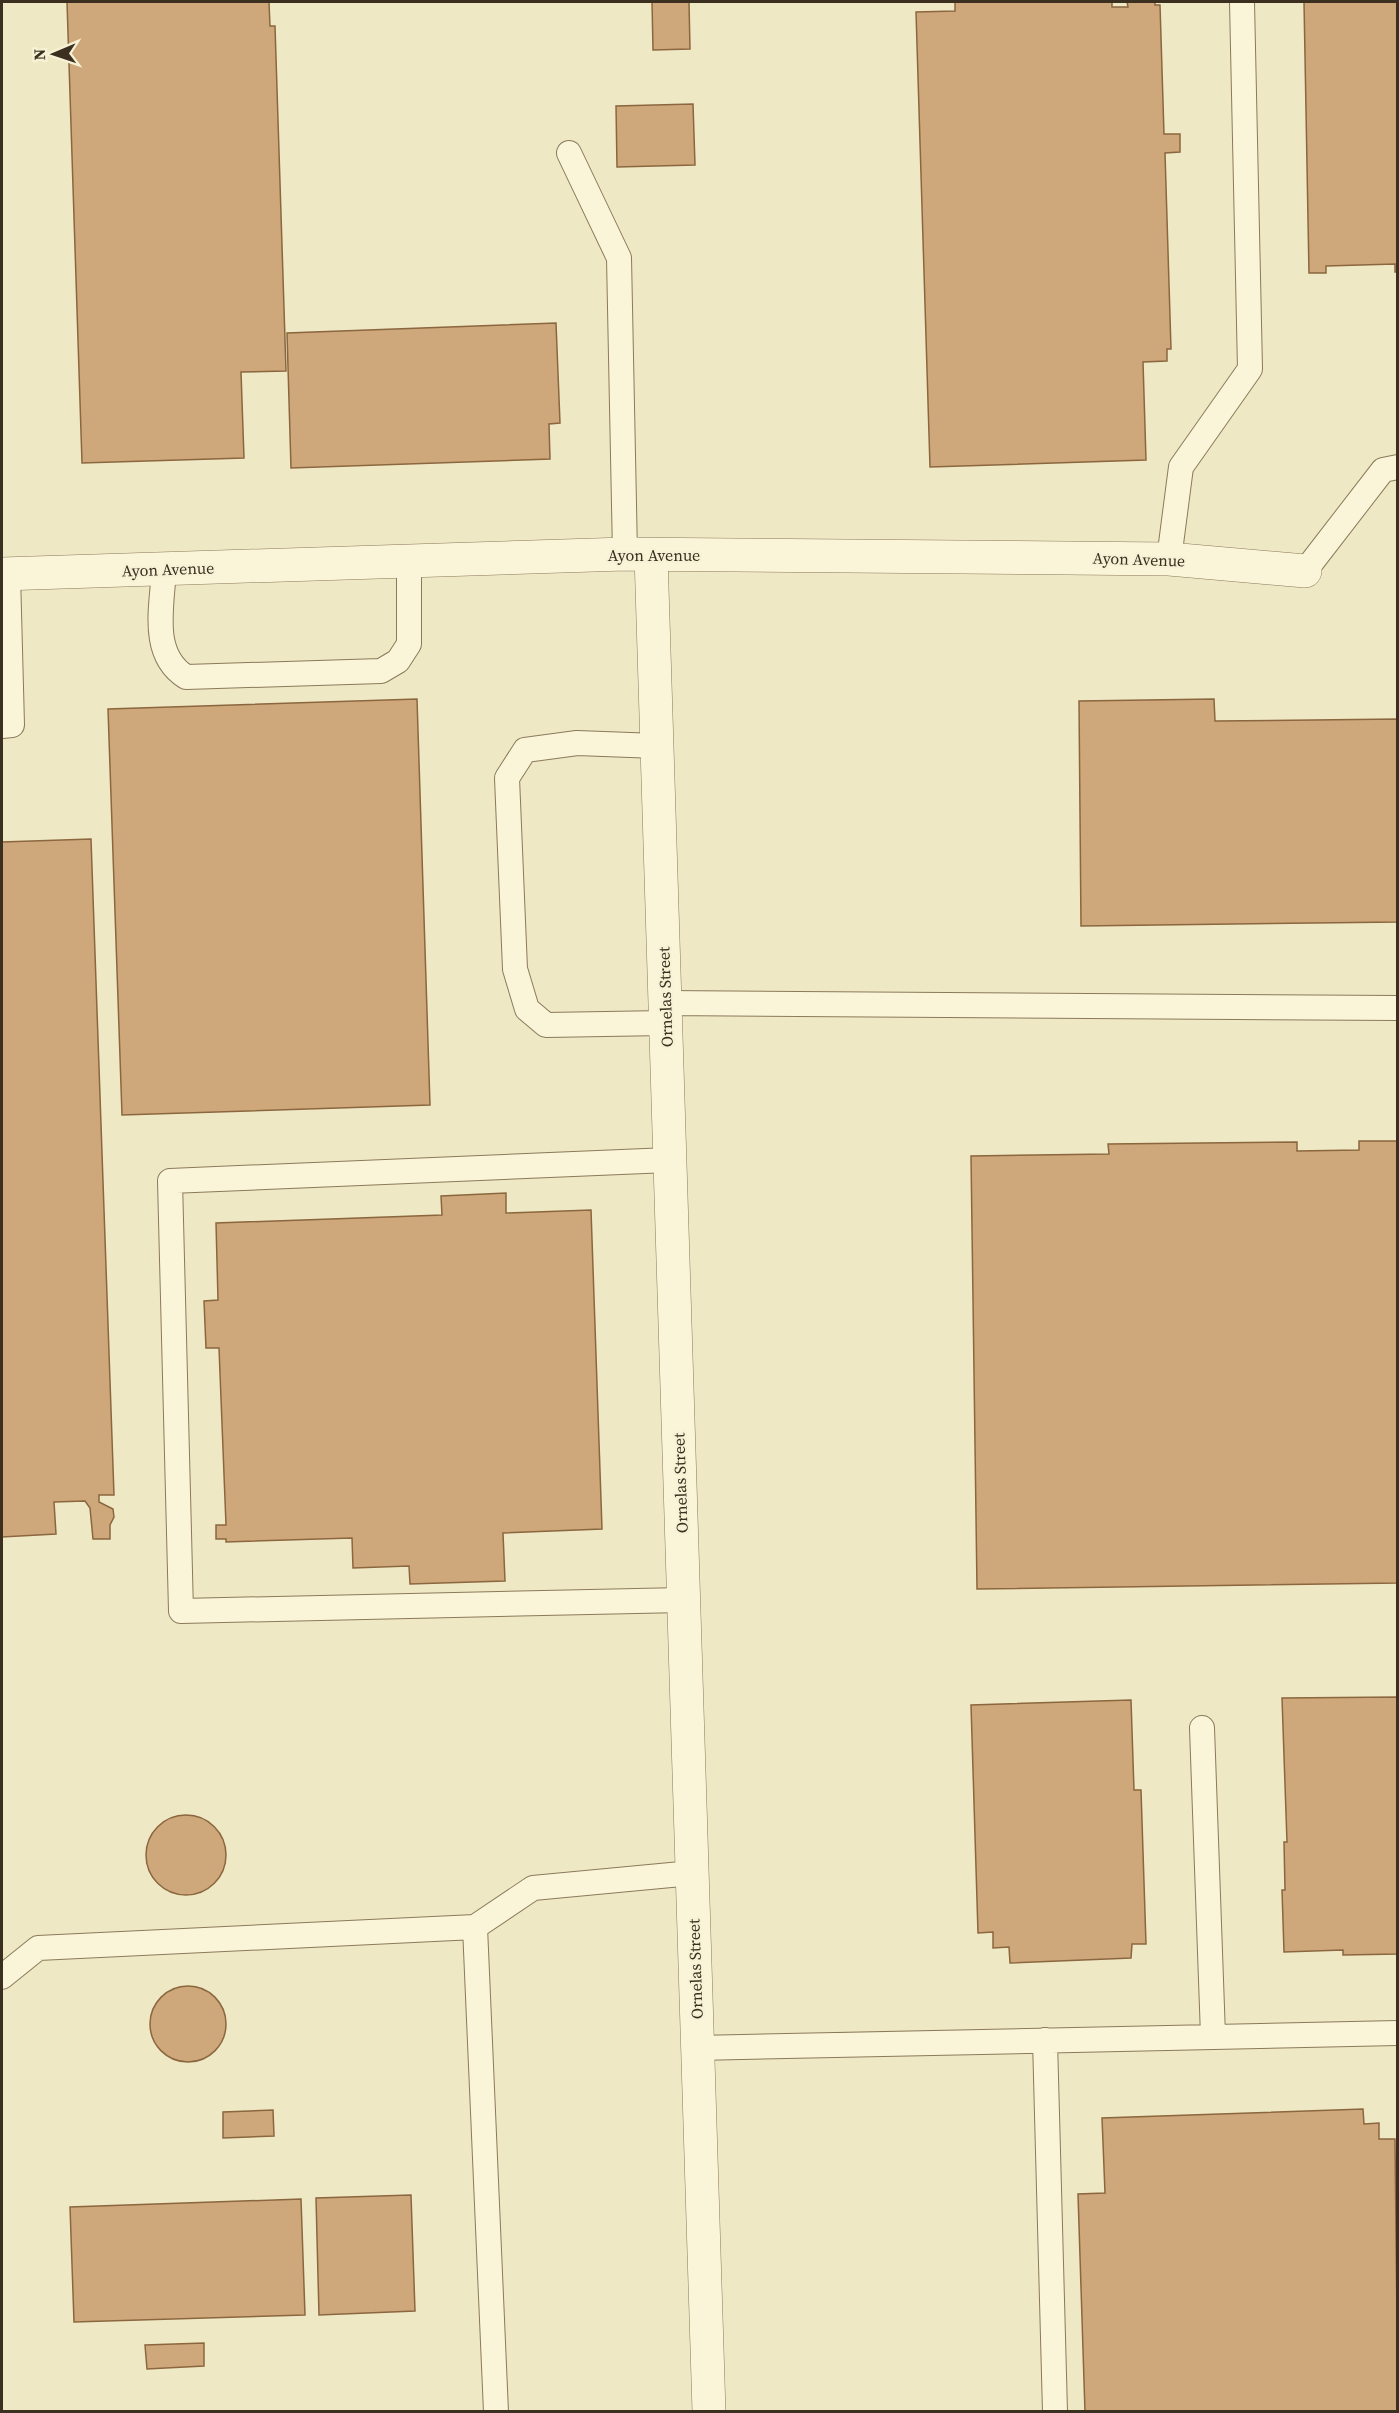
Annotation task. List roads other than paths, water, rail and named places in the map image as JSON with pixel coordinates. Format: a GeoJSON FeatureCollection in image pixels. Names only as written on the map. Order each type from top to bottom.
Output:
{"type":"FeatureCollection","features":[{"type":"Feature","properties":{"kind":"street","name":"Ayon Avenue"},"geometry":{"type":"LineString","coordinates":[[5,574],[638,554],[1169,559],[1305,571]]}},
{"type":"Feature","properties":{"kind":"street","name":"Ornelas Street"},"geometry":{"type":"LineString","coordinates":[[638,554],[657,746],[709,2412]]}},
{"type":"Feature","properties":{"kind":"lane"},"geometry":{"type":"LineString","coordinates":[[1169,559],[1180,467],[1250,369],[1242,2]]}},
{"type":"Feature","properties":{"kind":"lane"},"geometry":{"type":"LineString","coordinates":[[569,153],[619,258],[638,554]]}},
{"type":"Feature","properties":{"kind":"lane"},"geometry":{"type":"LineString","coordinates":[[1305,571],[1383,470],[1398,467]]}},
{"type":"Feature","properties":{"kind":"lane"},"geometry":{"type":"LineString","coordinates":[[164,569],[161,643],[172,669],[186,677],[197,677],[381,671],[398,661],[409,644],[409,562]]}},
{"type":"Feature","properties":{"kind":"lane"},"geometry":{"type":"LineString","coordinates":[[2,726],[12,726],[5,574]]}},
{"type":"Feature","properties":{"kind":"lane"},"geometry":{"type":"LineString","coordinates":[[657,746],[577,743],[525,750],[507,778],[515,969],[527,1009],[546,1024],[665,1013],[1398,1008]]}},
{"type":"Feature","properties":{"kind":"lane"},"geometry":{"type":"LineString","coordinates":[[669,1160],[170,1181],[181,1611],[684,1600]]}},
{"type":"Feature","properties":{"kind":"lane"},"geometry":{"type":"LineString","coordinates":[[1202,1728],[1213,2036]]}},
{"type":"Feature","properties":{"kind":"lane"},"geometry":{"type":"LineString","coordinates":[[2,1977],[38,1948],[475,1927],[533,1888],[692,1873]]}},
{"type":"Feature","properties":{"kind":"lane"},"geometry":{"type":"LineString","coordinates":[[475,1927],[496,2412]]}},
{"type":"Feature","properties":{"kind":"lane"},"geometry":{"type":"LineString","coordinates":[[697,2048],[1398,2033]]}},
{"type":"Feature","properties":{"kind":"lane"},"geometry":{"type":"LineString","coordinates":[[1045,2040],[1055,2412]]}}]}
